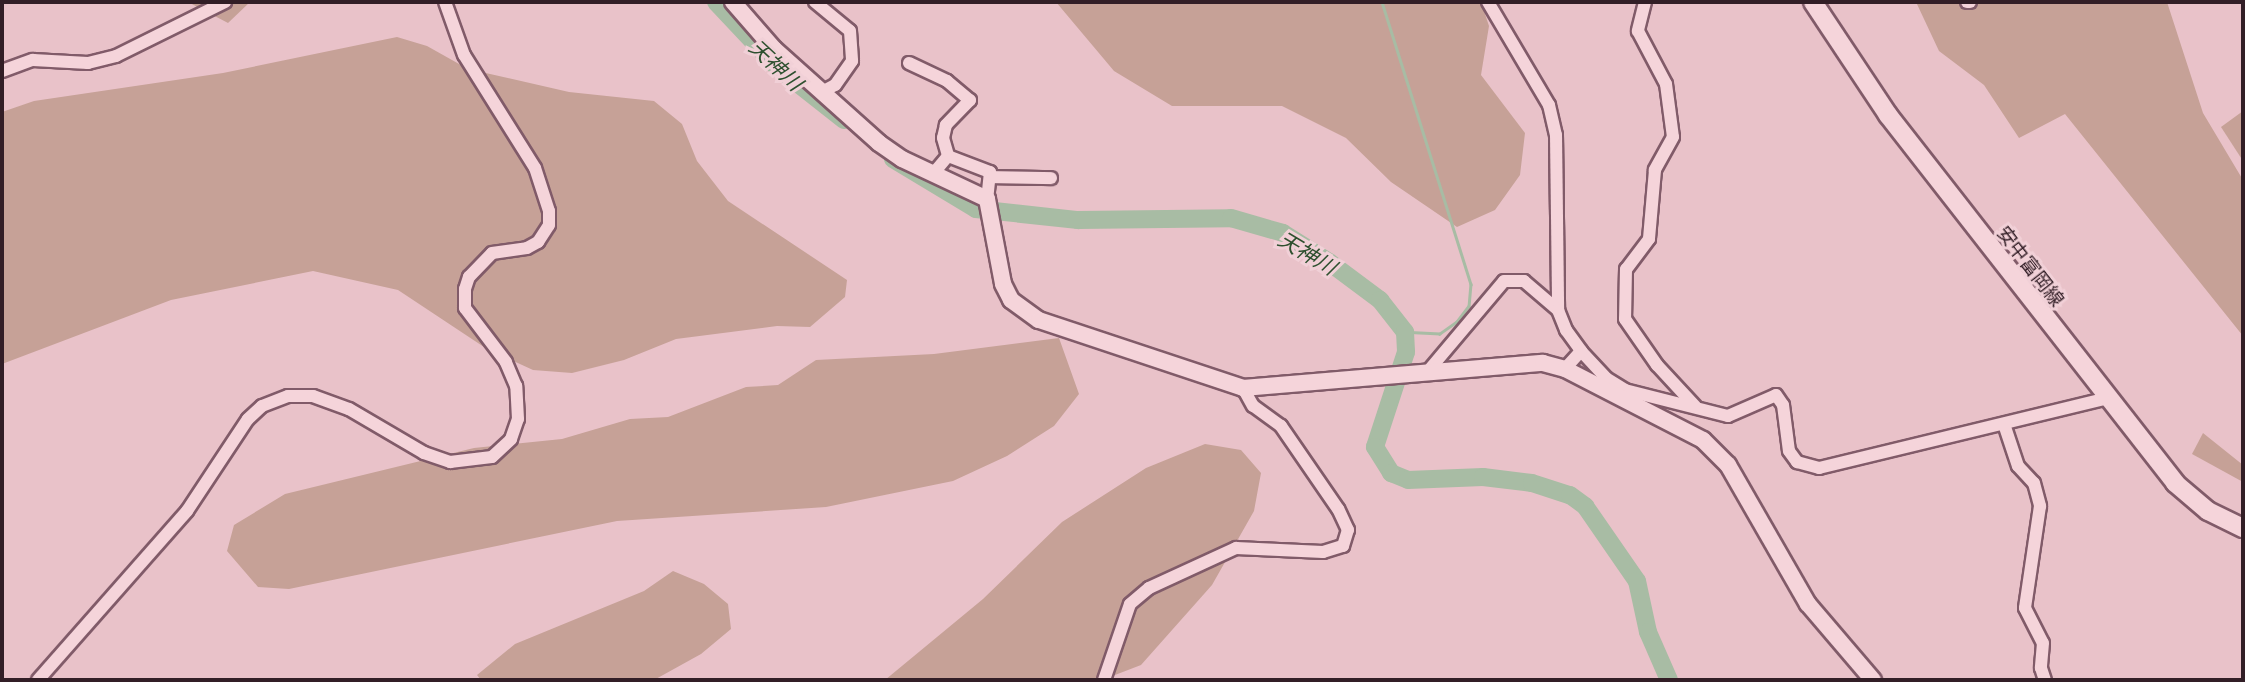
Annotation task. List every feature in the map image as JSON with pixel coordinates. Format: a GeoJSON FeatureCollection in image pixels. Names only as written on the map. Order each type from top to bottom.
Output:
{"type":"FeatureCollection","features":[{"type":"Feature","properties":{"kind":"main road","name":"安中富岡線"},"geometry":{"type":"LineString","coordinates":[[1813,2],[1888,115],[2184,492],[2207,511],[2243,528]]}},
{"type":"Feature","properties":{"kind":"street"},"geometry":{"type":"LineString","coordinates":[[2,71],[33,60],[88,63],[117,56],[225,2]]}},
{"type":"Feature","properties":{"kind":"street"},"geometry":{"type":"LineString","coordinates":[[38,680],[187,510],[248,419],[262,406],[288,396],[313,396],[349,409],[424,453],[450,462],[492,457],[511,439],[518,419],[516,386],[506,362],[466,308],[465,289],[469,277],[492,253],[527,248],[538,243],[549,225],[549,211],[535,167],[464,55],[445,2]]}},
{"type":"Feature","properties":{"kind":"street"},"geometry":{"type":"LineString","coordinates":[[733,2],[774,49],[879,143],[989,207]]}},
{"type":"Feature","properties":{"kind":"street"},"geometry":{"type":"LineString","coordinates":[[815,2],[850,31],[852,61],[835,85],[822,92]]}},
{"type":"Feature","properties":{"kind":"street"},"geometry":{"type":"LineString","coordinates":[[1488,2],[1549,105],[1554,125],[1560,205],[1558,310],[1566,330],[1605,378],[1625,390],[1728,416],[1776,395],[1783,405],[1789,451],[1797,462],[1819,468],[2108,398]]}},
{"type":"Feature","properties":{"kind":"street"},"geometry":{"type":"LineString","coordinates":[[1645,2],[1638,31],[1666,84],[1673,137],[1655,170],[1649,239],[1626,269],[1625,319],[1657,365],[1697,408]]}},
{"type":"Feature","properties":{"kind":"street"},"geometry":{"type":"LineString","coordinates":[[909,63],[969,97],[946,125],[943,138],[948,156]]}},
{"type":"Feature","properties":{"kind":"street"},"geometry":{"type":"LineString","coordinates":[[933,174],[948,156]]}},
{"type":"Feature","properties":{"kind":"street"},"geometry":{"type":"LineString","coordinates":[[948,156],[985,169],[992,177],[989,207],[1003,284],[1011,300],[1023,311],[1073,332],[1243,388],[1526,362],[1565,369],[1715,449],[1808,604],[1873,680]]}},
{"type":"Feature","properties":{"kind":"street"},"geometry":{"type":"LineString","coordinates":[[992,177],[1051,178]]}},
{"type":"Feature","properties":{"kind":"street"},"geometry":{"type":"LineString","coordinates":[[1429,370],[1504,281],[1524,281],[1558,310]]}},
{"type":"Feature","properties":{"kind":"street"},"geometry":{"type":"LineString","coordinates":[[1565,369],[1581,351]]}},
{"type":"Feature","properties":{"kind":"street"},"geometry":{"type":"LineString","coordinates":[[1104,680],[1130,604],[1149,588],[1236,548],[1323,552],[1343,546],[1348,530],[1338,509],[1281,426],[1253,406],[1243,388]]}},
{"type":"Feature","properties":{"kind":"street"},"geometry":{"type":"LineString","coordinates":[[2004,424],[2018,466],[2034,483],[2040,506],[2025,608],[2043,643],[2041,668],[2045,680]]}},
{"type":"Feature","properties":{"kind":"shaded area"},"geometry":{"type":"Polygon","coordinates":[[[188,2],[250,2],[228,23],[188,2]]]}},
{"type":"Feature","properties":{"kind":"shaded area"},"geometry":{"type":"Polygon","coordinates":[[[1056,2],[1481,2],[1489,26],[1481,75],[1525,133],[1520,175],[1495,210],[1457,227],[1391,182],[1346,138],[1282,106],[1172,106],[1114,71],[1056,2]]]}},
{"type":"Feature","properties":{"kind":"shaded area"},"geometry":{"type":"Polygon","coordinates":[[[1916,2],[2167,2],[2203,113],[2243,180],[2243,336],[2065,114],[2019,138],[1984,85],[1939,51],[1916,2]]]}},
{"type":"Feature","properties":{"kind":"shaded area"},"geometry":{"type":"Polygon","coordinates":[[[397,37],[427,46],[468,69],[569,92],[654,101],[682,124],[697,161],[728,201],[847,280],[845,297],[810,327],[777,326],[676,339],[624,360],[572,373],[533,370],[487,349],[398,290],[313,271],[171,300],[2,364],[2,112],[34,101],[223,73],[397,37]]]}},
{"type":"Feature","properties":{"kind":"shaded area"},"geometry":{"type":"Polygon","coordinates":[[[2243,111],[2243,161],[2221,127],[2243,111]]]}},
{"type":"Feature","properties":{"kind":"shaded area"},"geometry":{"type":"Polygon","coordinates":[[[1059,338],[1079,394],[1054,426],[1007,456],[953,481],[826,507],[617,521],[289,589],[258,587],[227,551],[234,525],[285,494],[474,448],[562,439],[630,419],[668,417],[746,387],[778,385],[816,360],[934,354],[1059,338]]]}},
{"type":"Feature","properties":{"kind":"shaded area"},"geometry":{"type":"Polygon","coordinates":[[[2203,433],[2243,465],[2243,482],[2192,454],[2203,433]]]}},
{"type":"Feature","properties":{"kind":"shaded area"},"geometry":{"type":"Polygon","coordinates":[[[1205,444],[1241,450],[1261,473],[1254,511],[1212,585],[1141,665],[1102,680],[885,680],[983,599],[1062,522],[1146,468],[1205,444]]]}},
{"type":"Feature","properties":{"kind":"shaded area"},"geometry":{"type":"Polygon","coordinates":[[[673,571],[704,584],[728,604],[731,629],[701,654],[654,680],[481,680],[477,675],[515,644],[644,591],[673,571]]]}},
{"type":"Feature","properties":{"kind":"waterway","name":"天神川"},"geometry":{"type":"LineString","coordinates":[[716,2],[778,68],[844,120]]}},
{"type":"Feature","properties":{"kind":"waterway"},"geometry":{"type":"LineString","coordinates":[[1382,2],[1471,284],[1469,306],[1457,322],[1440,334],[1405,332]]}},
{"type":"Feature","properties":{"kind":"waterway","name":"天神川"},"geometry":{"type":"LineString","coordinates":[[893,159],[976,209],[1078,220],[1231,218],[1283,233],[1329,262],[1380,300],[1405,332],[1406,352],[1375,447],[1391,473],[1408,480],[1483,477],[1532,483],[1570,495],[1585,506],[1637,581],[1648,632],[1669,680]]}}]}
